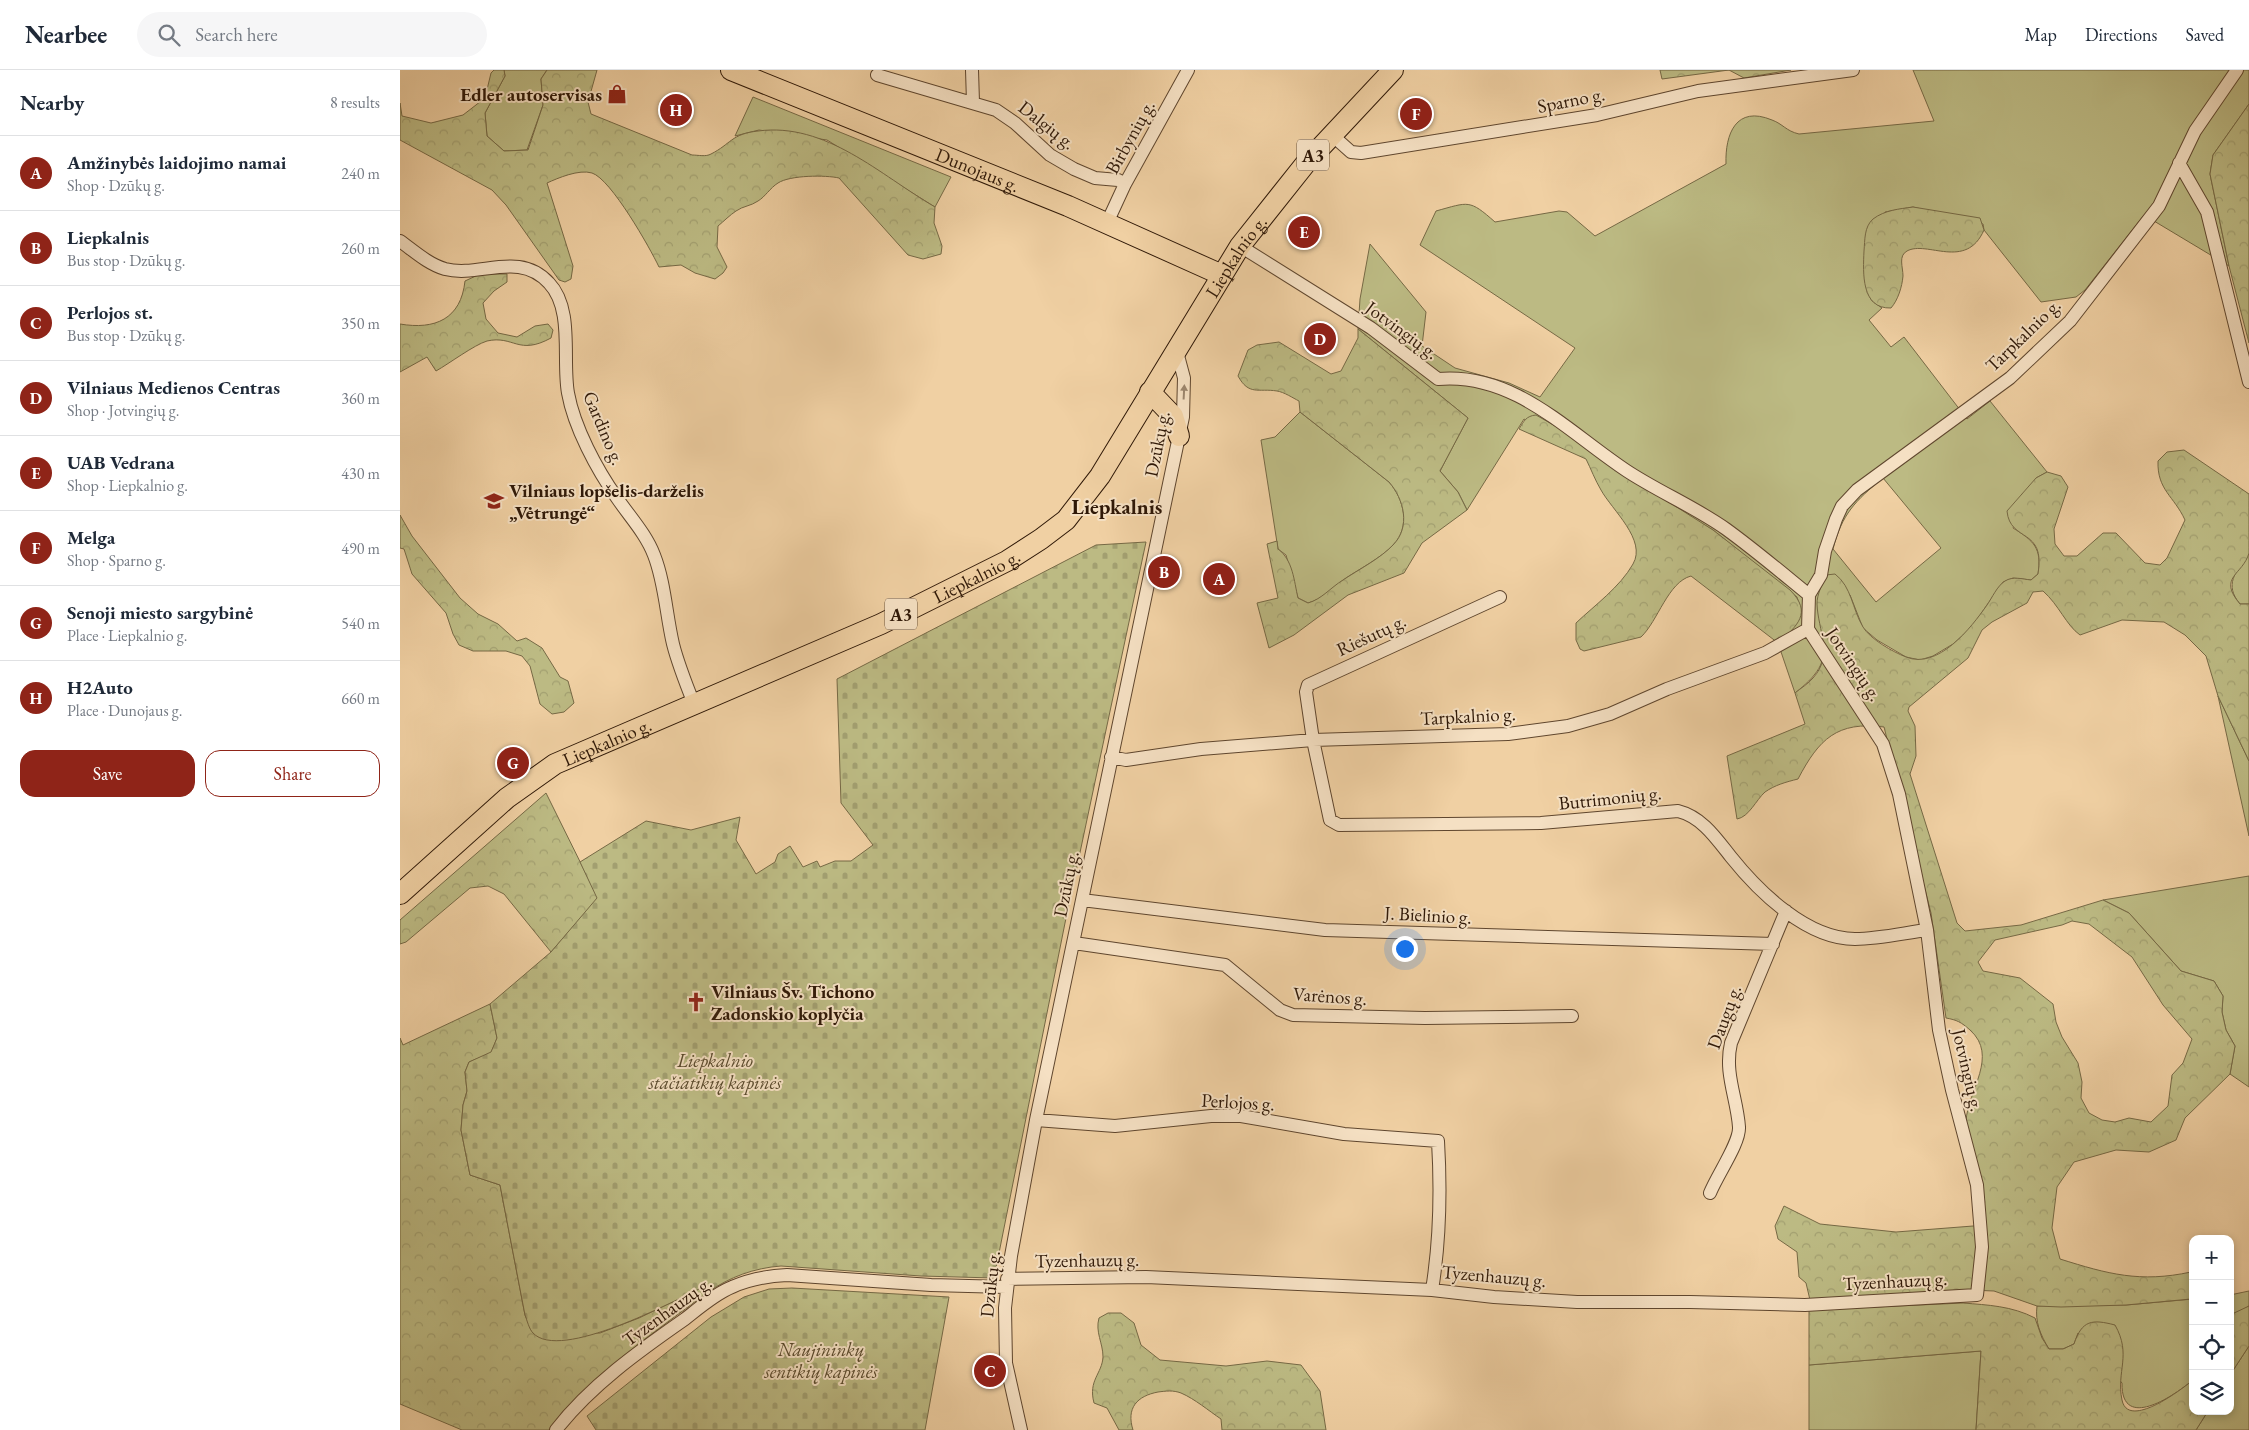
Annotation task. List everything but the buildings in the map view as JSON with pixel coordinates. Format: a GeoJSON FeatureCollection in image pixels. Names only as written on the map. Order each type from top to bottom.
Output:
{"type":"FeatureCollection","features":[{"type":"Feature","properties":{"kind":"main road","name":"Dunojaus g."},"geometry":{"type":"LineString","coordinates":[[731,70],[1106,223],[1222,274]]}},
{"type":"Feature","properties":{"kind":"main road","name":"Liepkalnio g."},"geometry":{"type":"LineString","coordinates":[[400,894],[507,798],[555,764],[881,624],[1001,564],[1041,539],[1077,508],[1100,476],[1176,348],[1240,246],[1290,181],[1393,70]]}},
{"type":"Feature","properties":{"kind":"main road"},"geometry":{"type":"LineString","coordinates":[[1150,392],[1172,416],[1179,436]]}},
{"type":"Feature","properties":{"kind":"street"},"geometry":{"type":"LineString","coordinates":[[972,70],[973,102]]}},
{"type":"Feature","properties":{"kind":"street","name":"Birbynių g."},"geometry":{"type":"LineString","coordinates":[[1106,223],[1125,184],[1188,70]]}},
{"type":"Feature","properties":{"kind":"street","name":"Sparno g."},"geometry":{"type":"LineString","coordinates":[[1332,134],[1351,152],[1361,153],[1597,115],[1698,91],[1853,70]]}},
{"type":"Feature","properties":{"kind":"street","name":"Tarpkalnio g."},"geometry":{"type":"LineString","coordinates":[[1810,595],[1821,575],[1825,551],[1842,506],[1857,490],[2010,378],[2070,321],[2159,206],[2195,131],[2237,70]]}},
{"type":"Feature","properties":{"kind":"street","name":"Dalgių g."},"geometry":{"type":"LineString","coordinates":[[877,75],[973,102],[1004,115],[1050,155],[1074,169],[1095,178],[1118,180],[1125,184]]}},
{"type":"Feature","properties":{"kind":"street"},"geometry":{"type":"LineString","coordinates":[[2179,162],[2207,212],[2249,382]]}},
{"type":"Feature","properties":{"kind":"street","name":"Gardino g."},"geometry":{"type":"LineString","coordinates":[[400,241],[430,262],[445,269],[465,270],[498,265],[520,266],[536,272],[550,283],[559,299],[564,319],[567,391],[572,411],[601,473],[646,537],[654,555],[660,574],[673,644],[694,704]]}},
{"type":"Feature","properties":{"kind":"street","name":"Jotvingių g."},"geometry":{"type":"LineString","coordinates":[[1240,246],[1371,328],[1438,379],[1454,378],[1491,383],[1540,407],[1627,471],[1725,529],[1810,595],[1808,629],[1883,744],[1899,794],[1927,930],[1939,1030],[1980,1204],[1982,1247],[1977,1295]]}},
{"type":"Feature","properties":{"kind":"street","name":"Dzūkų g."},"geometry":{"type":"LineString","coordinates":[[1020,1430],[1006,1363],[1006,1283],[1036,1120],[1179,436],[1185,387],[1176,348]]}},
{"type":"Feature","properties":{"kind":"street","name":"Riešutų g."},"geometry":{"type":"LineString","coordinates":[[1313,740],[1306,692],[1312,683],[1500,597]]}},
{"type":"Feature","properties":{"kind":"street","name":"Tarpkalnio g."},"geometry":{"type":"LineString","coordinates":[[1111,757],[1126,760],[1201,749],[1313,740],[1500,734],[1568,726],[1610,714],[1667,689],[1766,653],[1808,629]]}},
{"type":"Feature","properties":{"kind":"street","name":"Butrimonių g."},"geometry":{"type":"LineString","coordinates":[[1313,740],[1330,820],[1339,825],[1541,823],[1678,811],[1697,818],[1751,880],[1786,911],[1810,927],[1834,937],[1855,939],[1927,930]]}},
{"type":"Feature","properties":{"kind":"street","name":"J. Bielinio g."},"geometry":{"type":"LineString","coordinates":[[1082,900],[1325,930],[1773,944]]}},
{"type":"Feature","properties":{"kind":"street","name":"Daugų g."},"geometry":{"type":"LineString","coordinates":[[1710,1193],[1737,1142],[1739,1128],[1730,1087],[1727,1058],[1730,1043],[1786,911]]}},
{"type":"Feature","properties":{"kind":"street","name":"Varėnos g."},"geometry":{"type":"LineString","coordinates":[[1074,943],[1225,965],[1280,1010],[1293,1015],[1425,1018],[1572,1016]]}},
{"type":"Feature","properties":{"kind":"street","name":"Perlojos g."},"geometry":{"type":"LineString","coordinates":[[1036,1120],[1115,1126],[1211,1116],[1241,1116],[1344,1134],[1438,1141],[1440,1185],[1439,1244],[1432,1290]]}},
{"type":"Feature","properties":{"kind":"street","name":"Tyzenhauzų g."},"geometry":{"type":"LineString","coordinates":[[556,1430],[575,1406],[662,1335],[730,1288],[765,1276],[787,1275],[931,1285],[1146,1277],[1432,1290],[1494,1298],[1577,1302],[1805,1305],[1977,1295]]}},
{"type":"Feature","properties":{"kind":"green space"},"geometry":{"type":"Polygon","coordinates":[[[494,70],[504,70],[505,76],[485,113],[487,136],[504,151],[528,150],[543,105],[541,79],[547,70],[597,70],[588,102],[591,114],[692,155],[709,155],[742,134],[749,132],[783,130],[807,135],[851,154],[935,207],[934,223],[942,246],[941,254],[923,259],[908,255],[839,178],[808,176],[791,178],[778,183],[761,199],[736,211],[718,226],[717,247],[727,267],[715,279],[695,273],[681,265],[659,267],[619,200],[600,178],[592,173],[581,172],[547,183],[573,266],[571,279],[565,282],[559,280],[506,205],[492,190],[400,140],[400,103],[402,116],[431,123],[463,115],[485,98],[491,73],[494,70]]]}},
{"type":"Feature","properties":{"kind":"green space"},"geometry":{"type":"Polygon","coordinates":[[[504,70],[547,70],[541,79],[543,105],[527,150],[504,151],[487,136],[485,113],[505,76],[504,70]]]}},
{"type":"Feature","properties":{"kind":"green space"},"geometry":{"type":"Polygon","coordinates":[[[1660,70],[1729,70],[1662,79],[1660,70]]]}},
{"type":"Feature","properties":{"kind":"green space"},"geometry":{"type":"Polygon","coordinates":[[[1729,70],[1791,70],[1744,78],[1729,70]]]}},
{"type":"Feature","properties":{"kind":"green space"},"geometry":{"type":"Polygon","coordinates":[[[1913,70],[2249,70],[2249,104],[2213,155],[2210,174],[2229,266],[2144,215],[2085,290],[2076,297],[2041,302],[1984,230],[1983,224],[1913,207],[1885,212],[1867,292],[1872,301],[1882,308],[1869,320],[1891,347],[1904,337],[1967,419],[1990,401],[2047,472],[2036,478],[2013,528],[2035,546],[2039,558],[2038,574],[2031,580],[2013,578],[2003,582],[1971,628],[1953,644],[1933,656],[1920,660],[1906,657],[1877,640],[1863,628],[1850,595],[1823,635],[1824,654],[1819,668],[1809,681],[1795,693],[1778,643],[1800,606],[1797,597],[1713,530],[1524,419],[1467,510],[1458,492],[1440,471],[1468,418],[1358,329],[1360,299],[1370,244],[1426,312],[1422,346],[1455,368],[1509,383],[1540,397],[1575,348],[1420,245],[1436,211],[1468,204],[1479,209],[1495,222],[1559,211],[1567,212],[1595,236],[1726,164],[1726,153],[1731,133],[1741,119],[1749,116],[1760,116],[1772,120],[1799,134],[1934,121],[1913,70]],[[1883,478],[1857,501],[1845,517],[1833,549],[1876,602],[1941,548],[1883,478]]]}},
{"type":"Feature","properties":{"kind":"green space"},"geometry":{"type":"Polygon","coordinates":[[[753,97],[951,177],[935,207],[827,140],[759,130],[735,136],[753,97]]]}},
{"type":"Feature","properties":{"kind":"green space"},"geometry":{"type":"Polygon","coordinates":[[[2249,104],[2249,343],[2229,266],[2210,174],[2213,155],[2249,104]]]}},
{"type":"Feature","properties":{"kind":"green space"},"geometry":{"type":"Polygon","coordinates":[[[1913,207],[1980,218],[1984,230],[1976,242],[1967,249],[1957,252],[1915,249],[1904,253],[1902,259],[1903,276],[1898,297],[1891,308],[1881,307],[1874,303],[1869,296],[1864,279],[1866,230],[1873,219],[1882,214],[1892,210],[1913,207]]]}},
{"type":"Feature","properties":{"kind":"green space"},"geometry":{"type":"Polygon","coordinates":[[[480,274],[507,274],[507,282],[494,291],[483,303],[486,319],[498,333],[517,337],[535,326],[548,324],[553,330],[551,338],[531,345],[496,340],[487,341],[436,371],[427,357],[400,372],[400,324],[424,325],[444,319],[458,305],[465,281],[480,274]]]}},
{"type":"Feature","properties":{"kind":"green space"},"geometry":{"type":"Polygon","coordinates":[[[1358,329],[1468,418],[1440,471],[1458,492],[1467,510],[1422,543],[1404,573],[1348,595],[1294,635],[1269,648],[1257,603],[1278,598],[1267,544],[1277,541],[1278,549],[1290,565],[1298,598],[1308,603],[1322,596],[1338,583],[1388,550],[1399,538],[1404,522],[1403,513],[1398,496],[1389,482],[1300,412],[1299,401],[1280,392],[1250,389],[1238,376],[1248,350],[1257,345],[1279,342],[1331,374],[1341,371],[1358,338],[1358,329]]]}},
{"type":"Feature","properties":{"kind":"green space"},"geometry":{"type":"Polygon","coordinates":[[[1300,412],[1389,482],[1402,505],[1404,522],[1399,538],[1388,550],[1323,596],[1308,603],[1298,598],[1286,555],[1278,549],[1261,440],[1275,437],[1300,412]]]}},
{"type":"Feature","properties":{"kind":"green space"},"geometry":{"type":"Polygon","coordinates":[[[1536,415],[1583,442],[1615,468],[1713,530],[1790,590],[1797,598],[1800,606],[1800,619],[1796,625],[1778,643],[1691,576],[1676,586],[1641,637],[1584,651],[1580,649],[1576,640],[1576,623],[1614,588],[1628,572],[1636,555],[1635,545],[1632,535],[1601,490],[1586,459],[1519,429],[1524,421],[1536,415]]]}},
{"type":"Feature","properties":{"kind":"green space"},"geometry":{"type":"Polygon","coordinates":[[[2184,450],[2249,494],[2249,553],[2231,582],[2231,588],[2240,604],[2249,604],[2249,761],[2218,696],[2206,656],[2185,635],[2164,622],[2122,620],[2080,635],[2043,591],[2033,592],[2027,603],[1992,622],[1982,630],[1968,658],[1909,707],[1908,711],[1915,726],[1916,756],[1910,774],[1957,923],[1965,931],[2021,925],[2103,900],[2129,913],[2181,971],[2214,981],[2223,996],[2222,1012],[2226,1030],[2235,1046],[2230,1074],[2185,1118],[2176,1140],[2149,1152],[2116,1150],[2074,1162],[2057,1187],[2052,1228],[2060,1259],[2109,1273],[2140,1277],[2156,1277],[2189,1272],[2189,1299],[2126,1305],[2037,1306],[1994,1291],[1969,1290],[1810,1300],[1806,1283],[1799,1277],[1797,1252],[1778,1239],[1775,1226],[1784,1206],[1820,1224],[1896,1232],[1986,1225],[1966,1121],[1968,1109],[1980,1074],[1982,1051],[1978,1040],[1970,1030],[1959,1022],[1946,1018],[1931,913],[1884,727],[1854,727],[1842,730],[1831,736],[1814,753],[1798,779],[1765,792],[1749,812],[1737,819],[1727,756],[1805,724],[1795,693],[1813,678],[1823,661],[1824,652],[1817,600],[1826,575],[1835,574],[1841,579],[1863,627],[1876,640],[1906,657],[1930,658],[1963,635],[2002,583],[2014,578],[2031,580],[2038,574],[2039,559],[2037,549],[2032,542],[2014,528],[2007,511],[2036,478],[2047,472],[2061,476],[2068,487],[2054,529],[2055,544],[2064,556],[2077,556],[2103,533],[2116,533],[2145,563],[2160,565],[2167,558],[2185,520],[2163,486],[2158,471],[2158,461],[2167,452],[2184,450]],[[2072,921],[1995,940],[1978,962],[1983,971],[2020,978],[2053,1004],[2056,1022],[2062,1037],[2078,1063],[2082,1082],[2081,1098],[2089,1113],[2102,1120],[2115,1122],[2129,1118],[2151,1122],[2168,1106],[2172,1075],[2183,1063],[2192,1039],[2163,1005],[2132,957],[2089,924],[2072,921]]]}},
{"type":"Feature","properties":{"kind":"green space"},"geometry":{"type":"Polygon","coordinates":[[[400,515],[412,536],[460,598],[478,614],[498,624],[517,641],[526,638],[542,648],[560,677],[568,681],[574,703],[564,712],[552,714],[540,704],[530,666],[522,656],[506,651],[473,651],[459,645],[446,613],[412,574],[404,549],[400,548],[400,515]]]}},
{"type":"Feature","properties":{"kind":"green space","name":"Liepkalnio stačiatikių kapinės"},"geometry":{"type":"Polygon","coordinates":[[[1146,542],[1065,923],[994,1278],[921,1276],[781,1266],[771,1267],[743,1274],[708,1292],[703,1287],[644,1315],[591,1335],[567,1340],[547,1340],[533,1333],[525,1315],[500,1185],[470,1175],[461,1130],[463,1105],[467,1091],[465,1072],[469,1062],[491,1052],[497,1038],[490,1004],[551,952],[597,898],[580,862],[646,821],[691,830],[740,817],[736,840],[756,874],[775,862],[778,854],[790,846],[803,867],[817,861],[820,867],[835,861],[851,861],[873,845],[841,803],[837,679],[1096,545],[1146,542]]]}},
{"type":"Feature","properties":{"kind":"green space"},"geometry":{"type":"Polygon","coordinates":[[[2249,554],[2249,604],[2240,604],[2233,591],[2233,579],[2249,554]]]}},
{"type":"Feature","properties":{"kind":"green space"},"geometry":{"type":"Polygon","coordinates":[[[2218,696],[2249,761],[2249,836],[2218,696]]]}},
{"type":"Feature","properties":{"kind":"green space"},"geometry":{"type":"Polygon","coordinates":[[[546,793],[598,898],[551,952],[504,894],[488,886],[470,888],[406,942],[400,944],[400,920],[546,793]]]}},
{"type":"Feature","properties":{"kind":"green space"},"geometry":{"type":"Polygon","coordinates":[[[2249,876],[2249,1087],[2230,1074],[2235,1046],[2226,1030],[2222,1012],[2223,996],[2214,981],[2181,971],[2129,913],[2103,900],[2249,876]]]}},
{"type":"Feature","properties":{"kind":"green space"},"geometry":{"type":"Polygon","coordinates":[[[490,1004],[497,1038],[491,1053],[469,1062],[465,1072],[467,1091],[463,1105],[461,1130],[470,1175],[500,1185],[525,1315],[533,1333],[600,1333],[639,1318],[703,1287],[708,1292],[641,1342],[576,1398],[549,1430],[462,1430],[400,1404],[400,1038],[403,1045],[490,1004]]]}},
{"type":"Feature","properties":{"kind":"green space","name":"Naujininkų sentikių kapinės"},"geometry":{"type":"Polygon","coordinates":[[[792,1288],[949,1297],[925,1430],[596,1430],[587,1416],[711,1317],[744,1297],[769,1289],[792,1288]]]}},
{"type":"Feature","properties":{"kind":"green space"},"geometry":{"type":"Polygon","coordinates":[[[2249,1291],[2249,1306],[2234,1315],[2234,1294],[2249,1291]]]}},
{"type":"Feature","properties":{"kind":"green space"},"geometry":{"type":"Polygon","coordinates":[[[2189,1299],[2189,1383],[2160,1402],[2138,1408],[2129,1405],[2124,1397],[2122,1383],[2078,1333],[2074,1344],[2063,1349],[2049,1349],[2041,1333],[2037,1317],[2037,1306],[2126,1305],[2189,1299]]]}},
{"type":"Feature","properties":{"kind":"green space"},"geometry":{"type":"Polygon","coordinates":[[[1963,1303],[1991,1305],[2035,1318],[2042,1338],[2049,1349],[2063,1349],[2074,1344],[2081,1330],[2089,1323],[2100,1322],[2115,1325],[2122,1345],[2121,1390],[2122,1400],[2126,1408],[2134,1411],[2155,1405],[2189,1383],[2189,1415],[2205,1415],[2196,1430],[1976,1430],[1981,1351],[1809,1365],[1809,1310],[1963,1303]]]}},
{"type":"Feature","properties":{"kind":"green space"},"geometry":{"type":"Polygon","coordinates":[[[2249,1306],[2249,1346],[2234,1369],[2234,1325],[2234,1313],[2249,1306]]]}},
{"type":"Feature","properties":{"kind":"green space"},"geometry":{"type":"Polygon","coordinates":[[[1108,1313],[1121,1313],[1134,1323],[1141,1345],[1160,1360],[1226,1366],[1267,1361],[1301,1365],[1320,1391],[1326,1430],[1222,1430],[1221,1419],[1186,1396],[1178,1392],[1169,1391],[1151,1394],[1139,1400],[1132,1409],[1131,1422],[1133,1430],[1119,1430],[1107,1408],[1094,1403],[1093,1395],[1094,1383],[1103,1357],[1098,1323],[1099,1318],[1108,1313]]]}},
{"type":"Feature","properties":{"kind":"green space"},"geometry":{"type":"Polygon","coordinates":[[[2249,1346],[2249,1430],[2196,1430],[2205,1415],[2234,1415],[2234,1369],[2249,1346]]]}},
{"type":"Feature","properties":{"kind":"green space"},"geometry":{"type":"Polygon","coordinates":[[[1981,1351],[1976,1430],[1809,1430],[1809,1365],[1981,1351]]]}},
{"type":"Feature","properties":{"kind":"place","name":"Edler autoservisas"},"geometry":{"type":"Point","coordinates":[617,94]}},
{"type":"Feature","properties":{"kind":"place","name":"H2Auto"},"geometry":{"type":"Point","coordinates":[676,110]}},
{"type":"Feature","properties":{"kind":"place","name":"Melga"},"geometry":{"type":"Point","coordinates":[1416,114]}},
{"type":"Feature","properties":{"kind":"place","name":"UAB Vedrana"},"geometry":{"type":"Point","coordinates":[1304,232]}},
{"type":"Feature","properties":{"kind":"place","name":"Vilniaus Medienos Centras"},"geometry":{"type":"Point","coordinates":[1320,339]}},
{"type":"Feature","properties":{"kind":"place","name":"Vilniaus lopšelis-darželis „Vėtrungė“"},"geometry":{"type":"Point","coordinates":[494,501]}},
{"type":"Feature","properties":{"kind":"place","name":"Liepkalnis"},"geometry":{"type":"Point","coordinates":[1164,572]}},
{"type":"Feature","properties":{"kind":"place","name":"Amžinybės laidojimo namai"},"geometry":{"type":"Point","coordinates":[1219,579]}},
{"type":"Feature","properties":{"kind":"place","name":"Senoji miesto sargybinė"},"geometry":{"type":"Point","coordinates":[513,763]}},
{"type":"Feature","properties":{"kind":"place","name":"Vilniaus Šv. Tichono Zadonskio koplyčia"},"geometry":{"type":"Point","coordinates":[696,1002]}},
{"type":"Feature","properties":{"kind":"place","name":"Perlojos st."},"geometry":{"type":"Point","coordinates":[990,1371]}},
{"type":"Feature","properties":{"kind":"district","name":"Liepkalnis"},"geometry":{"type":"Point","coordinates":[1117,506]}}]}
